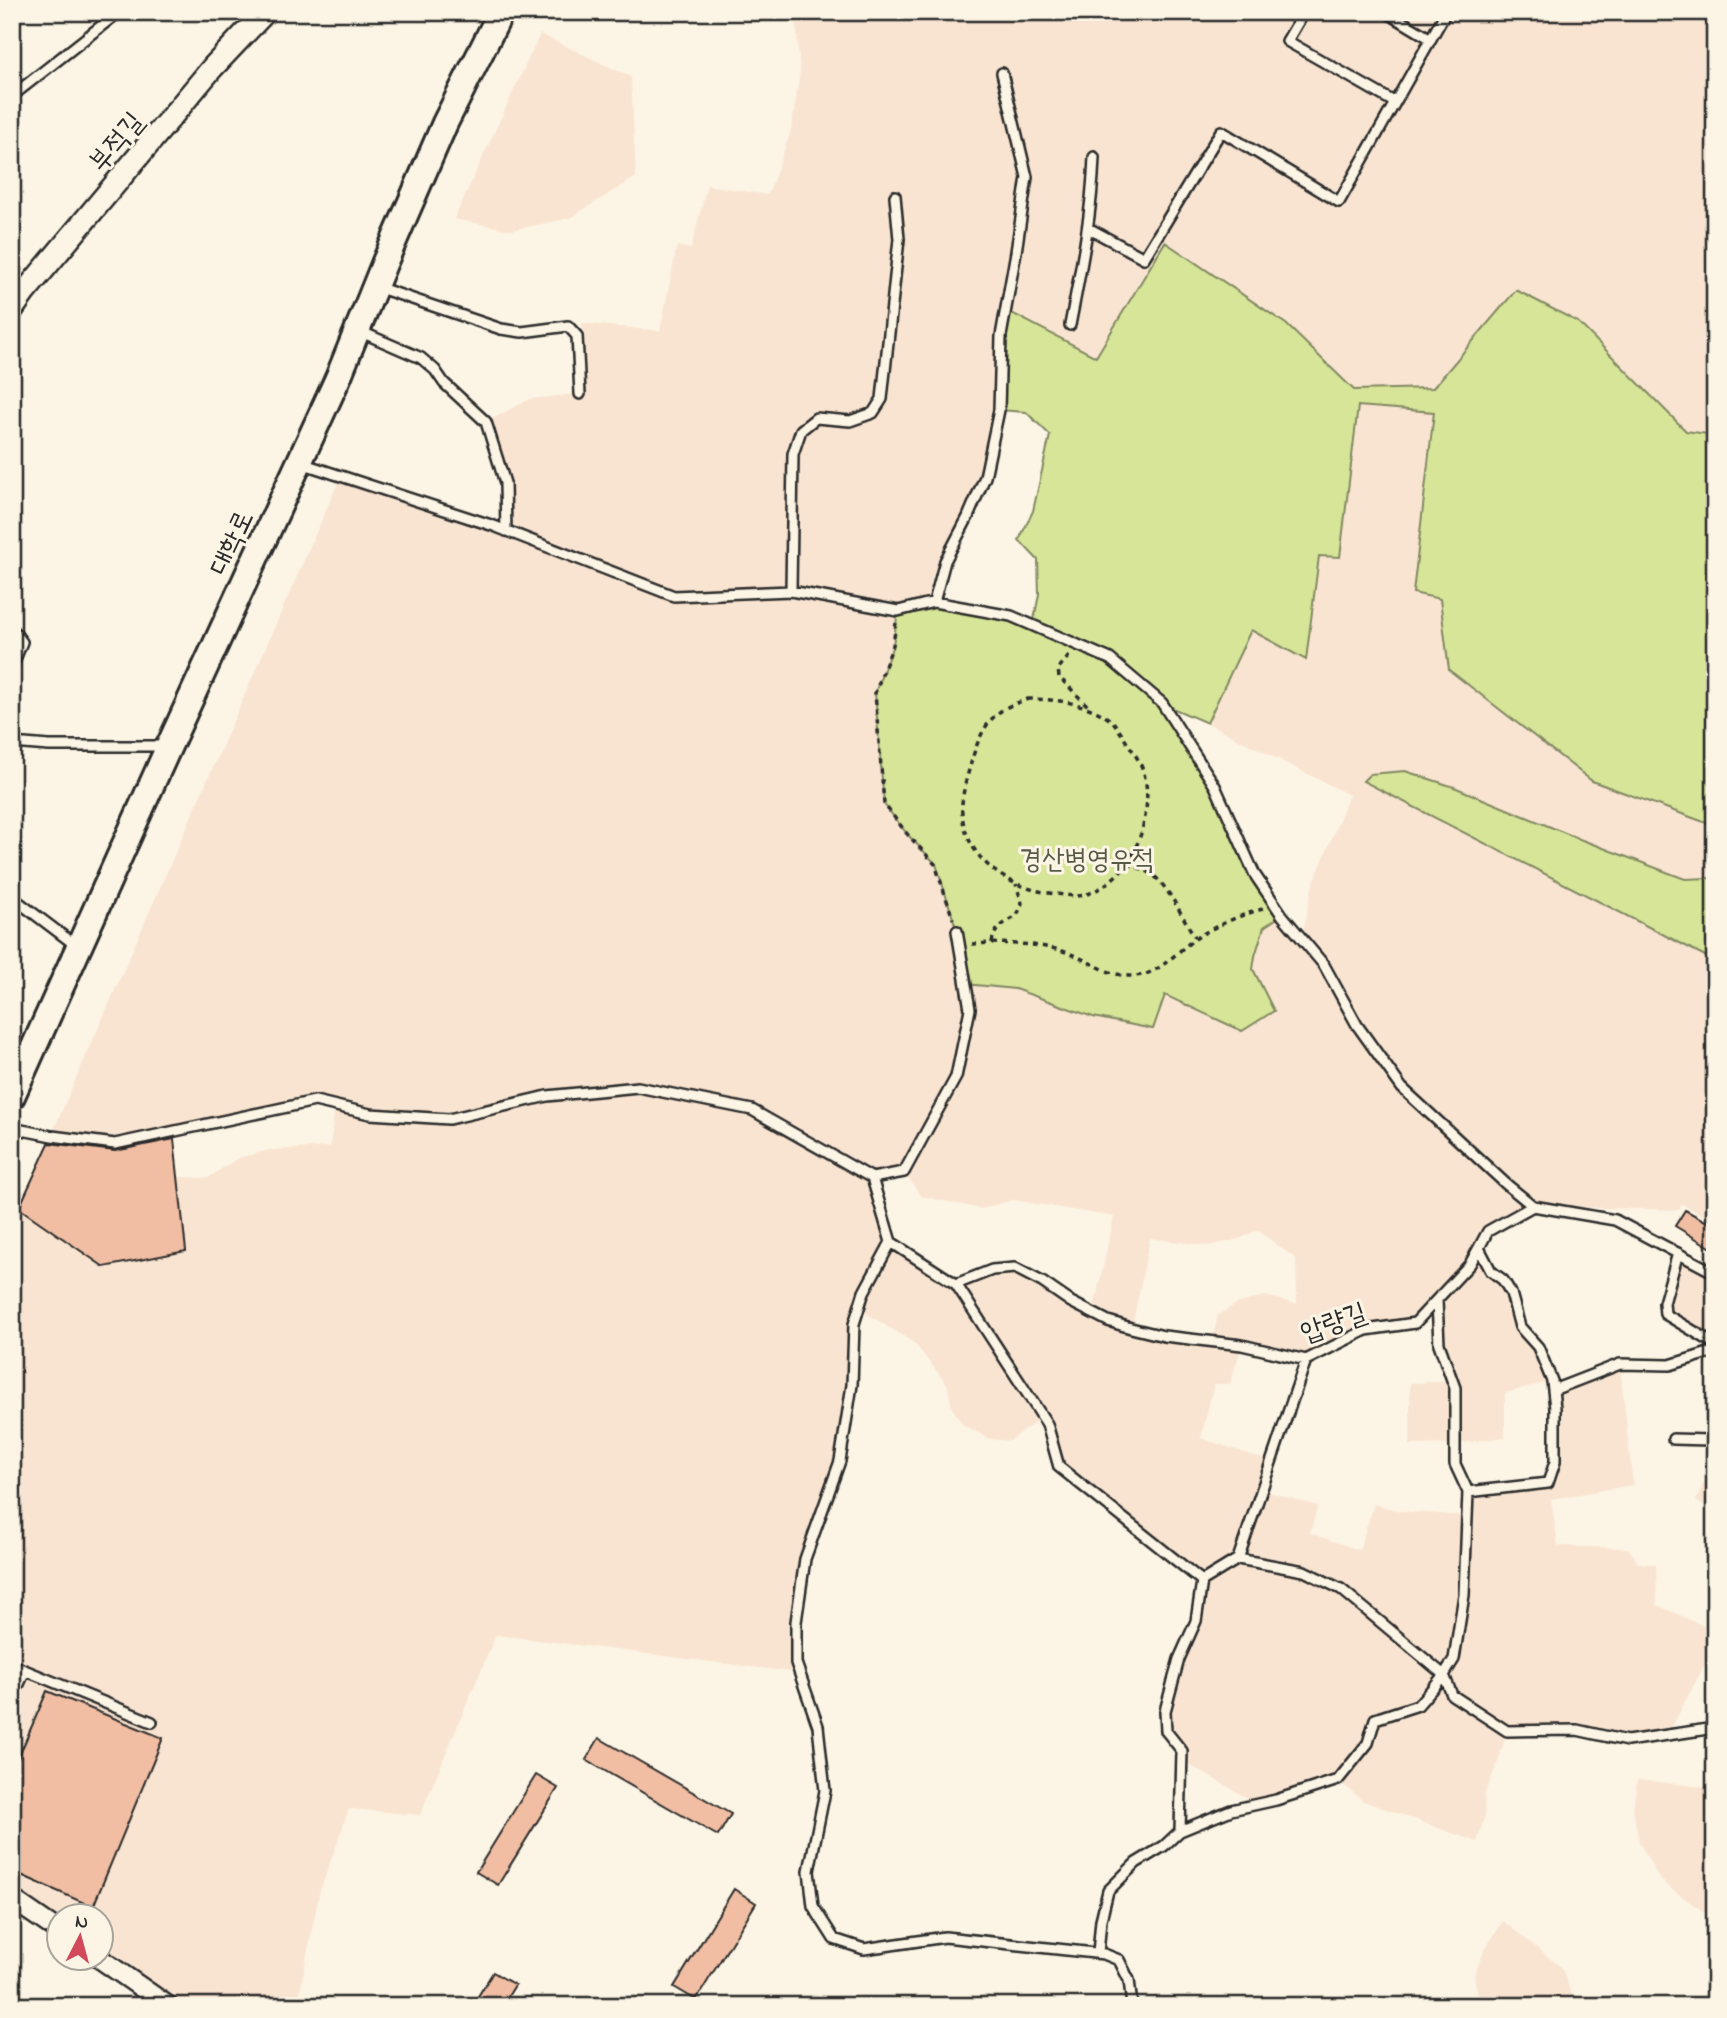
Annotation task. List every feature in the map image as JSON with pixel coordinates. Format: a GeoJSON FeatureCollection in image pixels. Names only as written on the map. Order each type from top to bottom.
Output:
{"type":"FeatureCollection","features":[{"type":"Feature","properties":{"kind":"main road","name":"대학로"},"geometry":{"type":"LineString","coordinates":[[12,1096],[338,379],[445,123],[501,12]]}},
{"type":"Feature","properties":{"kind":"street","name":"부적길"},"geometry":{"type":"LineString","coordinates":[[12,310],[214,67],[264,12]]}},
{"type":"Feature","properties":{"kind":"street"},"geometry":{"type":"LineString","coordinates":[[12,1899],[46,1922]]}},
{"type":"Feature","properties":{"kind":"street"},"geometry":{"type":"LineString","coordinates":[[116,1970],[168,2006]]}},
{"type":"Feature","properties":{"kind":"lane"},"geometry":{"type":"LineString","coordinates":[[12,96],[119,12]]}},
{"type":"Feature","properties":{"kind":"lane"},"geometry":{"type":"LineString","coordinates":[[1304,12],[1287,41],[1395,102]]}},
{"type":"Feature","properties":{"kind":"lane"},"geometry":{"type":"LineString","coordinates":[[1386,12],[1431,39]]}},
{"type":"Feature","properties":{"kind":"lane"},"geometry":{"type":"LineString","coordinates":[[1088,228],[1144,258],[1221,131],[1339,202],[1446,12]]}},
{"type":"Feature","properties":{"kind":"lane"},"geometry":{"type":"LineString","coordinates":[[934,602],[945,561],[985,477],[999,410],[1001,336],[1027,177],[1002,73]]}},
{"type":"Feature","properties":{"kind":"lane"},"geometry":{"type":"LineString","coordinates":[[1070,325],[1093,194],[1094,157]]}},
{"type":"Feature","properties":{"kind":"lane"},"geometry":{"type":"LineString","coordinates":[[791,592],[793,454],[801,429],[816,418],[850,421],[873,413],[882,399],[899,239],[895,196]]}},
{"type":"Feature","properties":{"kind":"lane"},"geometry":{"type":"LineString","coordinates":[[375,286],[501,329],[522,332],[568,326],[577,336],[580,394]]}},
{"type":"Feature","properties":{"kind":"lane"},"geometry":{"type":"LineString","coordinates":[[357,330],[421,358],[486,422],[505,483],[506,531]]}},
{"type":"Feature","properties":{"kind":"lane"},"geometry":{"type":"LineString","coordinates":[[299,462],[506,531],[674,596],[791,592],[898,611],[934,602],[1011,616],[1110,659],[1162,703],[1215,786],[1255,876],[1324,965],[1357,1025],[1402,1088],[1532,1206],[1615,1220],[1715,1273]]}},
{"type":"Feature","properties":{"kind":"lane"},"geometry":{"type":"LineString","coordinates":[[12,629],[22,642],[12,667]]}},
{"type":"Feature","properties":{"kind":"lane"},"geometry":{"type":"LineString","coordinates":[[12,743],[49,746],[169,746]]}},
{"type":"Feature","properties":{"kind":"lane"},"geometry":{"type":"LineString","coordinates":[[12,897],[78,947]]}},
{"type":"Feature","properties":{"kind":"lane"},"geometry":{"type":"LineString","coordinates":[[12,1128],[115,1144],[314,1101],[370,1114],[449,1119],[547,1096],[638,1087],[752,1110],[872,1178],[904,1172],[956,1077],[970,1009],[957,931]]}},
{"type":"Feature","properties":{"kind":"lane"},"geometry":{"type":"LineString","coordinates":[[872,1178],[891,1242],[956,1284],[1046,1424],[1059,1466],[1202,1581]]}},
{"type":"Feature","properties":{"kind":"lane","name":"압량길"},"geometry":{"type":"LineString","coordinates":[[956,1284],[992,1270],[1015,1268],[1108,1321],[1164,1336],[1242,1345],[1306,1360],[1366,1330],[1415,1323],[1470,1264],[1488,1231],[1532,1206]]}},
{"type":"Feature","properties":{"kind":"lane"},"geometry":{"type":"LineString","coordinates":[[891,1242],[864,1292],[854,1324],[852,1385],[840,1461],[805,1559],[796,1622],[796,1663],[818,1726],[825,1791],[809,1871],[813,1906],[834,1939],[864,1949],[945,1937],[1098,1953],[1119,1960],[1129,1980],[1132,2006]]}},
{"type":"Feature","properties":{"kind":"lane"},"geometry":{"type":"LineString","coordinates":[[1468,1492],[1548,1483],[1555,1462],[1552,1381],[1538,1347],[1521,1327],[1511,1293],[1503,1280],[1491,1271],[1479,1248]]}},
{"type":"Feature","properties":{"kind":"lane"},"geometry":{"type":"LineString","coordinates":[[1678,1253],[1664,1303],[1665,1314],[1715,1344]]}},
{"type":"Feature","properties":{"kind":"lane"},"geometry":{"type":"LineString","coordinates":[[1098,1953],[1101,1920],[1108,1891],[1136,1863],[1164,1846],[1180,1831],[1231,1810],[1276,1800],[1338,1780],[1368,1743],[1375,1719],[1418,1705],[1454,1659],[1464,1595],[1468,1492],[1455,1464],[1455,1388],[1439,1344],[1437,1301]]}},
{"type":"Feature","properties":{"kind":"lane"},"geometry":{"type":"LineString","coordinates":[[1553,1390],[1620,1364],[1670,1365],[1715,1351]]}},
{"type":"Feature","properties":{"kind":"lane"},"geometry":{"type":"LineString","coordinates":[[1202,1581],[1238,1559],[1306,1360]]}},
{"type":"Feature","properties":{"kind":"lane"},"geometry":{"type":"LineString","coordinates":[[1673,1439],[1709,1440],[1715,1436]]}},
{"type":"Feature","properties":{"kind":"lane"},"geometry":{"type":"LineString","coordinates":[[1238,1559],[1304,1571],[1341,1589],[1444,1675],[1452,1695],[1507,1731],[1577,1730],[1627,1741],[1715,1728]]}},
{"type":"Feature","properties":{"kind":"lane"},"geometry":{"type":"LineString","coordinates":[[1180,1831],[1182,1751],[1166,1731],[1165,1711],[1179,1659],[1196,1621],[1202,1581]]}},
{"type":"Feature","properties":{"kind":"lane"},"geometry":{"type":"LineString","coordinates":[[12,1665],[152,1722]]}},
{"type":"Feature","properties":{"kind":"lane"},"geometry":{"type":"LineString","coordinates":[[12,1699],[25,1671]]}},
{"type":"Feature","properties":{"kind":"path"},"geometry":{"type":"LineString","coordinates":[[898,611],[893,645],[875,693],[884,804],[908,835],[936,864],[957,931]]}},
{"type":"Feature","properties":{"kind":"path"},"geometry":{"type":"LineString","coordinates":[[1078,645],[1058,669],[1059,677],[1092,710],[1114,723],[1133,752],[1145,777],[1147,801],[1139,841],[1128,864],[1104,886],[1080,896],[1045,893],[1022,887],[999,875],[977,853],[967,836],[962,818],[973,754],[994,716],[1028,699],[1049,699],[1092,710]]}},
{"type":"Feature","properties":{"kind":"path"},"geometry":{"type":"LineString","coordinates":[[1128,864],[1151,873],[1171,895],[1177,910],[1196,939]]}},
{"type":"Feature","properties":{"kind":"path"},"geometry":{"type":"LineString","coordinates":[[992,943],[993,934],[999,927],[1017,916],[1022,903],[1016,884]]}},
{"type":"Feature","properties":{"kind":"path"},"geometry":{"type":"LineString","coordinates":[[959,944],[1042,945],[1076,956],[1101,969],[1132,976],[1157,970],[1196,939],[1252,912],[1276,906]]}},
{"type":"Feature","properties":{"kind":"shaded area"},"geometry":{"type":"Polygon","coordinates":[[[795,12],[1715,12],[1715,435],[1686,431],[1578,322],[1516,290],[1433,388],[1354,390],[1286,324],[1165,242],[1096,357],[1006,310],[999,410],[985,477],[945,561],[934,602],[898,611],[893,645],[875,694],[908,835],[935,864],[957,931],[966,984],[1015,989],[1093,1017],[1153,1029],[1164,994],[1274,1011],[1253,969],[1264,927],[1282,915],[1302,938],[1312,887],[1349,795],[1207,723],[1251,630],[1306,659],[1319,556],[1340,557],[1358,406],[1435,411],[1414,593],[1440,598],[1449,670],[1592,781],[1715,826],[1715,875],[1709,878],[1685,879],[1454,787],[1363,781],[1715,961],[1715,1222],[1682,1204],[1679,1210],[1533,1206],[1488,1231],[1479,1248],[1503,1280],[1520,1327],[1538,1347],[1552,1381],[1505,1393],[1505,1437],[1455,1444],[1410,1445],[1410,1383],[1452,1381],[1439,1344],[1437,1303],[1415,1323],[1366,1330],[1306,1360],[1242,1345],[1230,1384],[1214,1384],[1201,1438],[1272,1462],[1262,1490],[1318,1506],[1310,1533],[1359,1550],[1374,1504],[1400,1511],[1467,1516],[1468,1492],[1548,1483],[1555,1462],[1553,1390],[1620,1364],[1633,1485],[1551,1499],[1558,1546],[1628,1548],[1638,1563],[1656,1564],[1657,1605],[1715,1631],[1715,1645],[1667,1736],[1627,1741],[1577,1730],[1507,1732],[1484,1796],[1485,1816],[1477,1842],[1363,1801],[1338,1780],[1258,1804],[1191,1766],[1166,1731],[1165,1711],[1196,1621],[1201,1581],[1059,1467],[1042,1417],[1010,1441],[990,1439],[963,1425],[952,1408],[947,1384],[914,1343],[859,1309],[852,1385],[840,1461],[805,1559],[796,1622],[799,1673],[496,1635],[420,1815],[349,1809],[319,1894],[297,2006],[168,2006],[116,1968],[116,1902],[46,1902],[46,1923],[12,1899],[12,1224],[341,476],[506,531],[505,483],[486,422],[530,399],[587,393],[582,323],[660,331],[677,246],[691,249],[707,185],[768,195],[791,131],[800,72],[795,12]],[[314,1101],[173,1132],[179,1177],[208,1178],[238,1158],[269,1150],[330,1147],[335,1106],[314,1101]],[[904,1172],[872,1178],[891,1242],[956,1284],[1015,1268],[1093,1312],[1114,1217],[1013,1200],[981,1209],[921,1196],[904,1172]],[[1257,1230],[1240,1239],[1207,1246],[1150,1238],[1132,1328],[1212,1341],[1218,1315],[1236,1304],[1265,1296],[1297,1304],[1296,1259],[1257,1230]]]}},
{"type":"Feature","properties":{"kind":"shaded area"},"geometry":{"type":"Polygon","coordinates":[[[540,34],[631,77],[636,177],[570,218],[512,230],[454,219],[540,34]]]}},
{"type":"Feature","properties":{"kind":"shaded area"},"geometry":{"type":"Polygon","coordinates":[[[1678,1253],[1715,1273],[1715,1344],[1665,1314],[1678,1253]]]}},
{"type":"Feature","properties":{"kind":"shaded area"},"geometry":{"type":"Polygon","coordinates":[[[1715,1456],[1715,1511],[1696,1501],[1715,1456]]]}},
{"type":"Feature","properties":{"kind":"shaded area"},"geometry":{"type":"Polygon","coordinates":[[[1637,1780],[1715,1788],[1715,1910],[1704,1912],[1658,1877],[1639,1842],[1633,1810],[1637,1780]]]}},
{"type":"Feature","properties":{"kind":"shaded area"},"geometry":{"type":"Polygon","coordinates":[[[1503,1921],[1561,1967],[1576,2006],[1480,2006],[1474,1975],[1485,1949],[1503,1921]]]}},
{"type":"Feature","properties":{"kind":"green space","name":"경산병영유적"},"geometry":{"type":"Polygon","coordinates":[[[1165,242],[1286,324],[1354,390],[1433,388],[1516,290],[1578,322],[1686,431],[1715,435],[1715,826],[1592,781],[1449,670],[1440,599],[1413,593],[1434,412],[1358,406],[1340,557],[1319,556],[1306,660],[1251,630],[1207,723],[1163,704],[1215,786],[1255,875],[1282,915],[1264,927],[1253,969],[1274,1011],[1242,1031],[1165,995],[1153,1029],[1093,1017],[1015,989],[966,984],[957,931],[936,864],[908,835],[884,804],[875,693],[893,645],[898,611],[926,604],[1033,625],[1039,594],[1038,560],[1019,540],[1033,511],[1050,435],[1026,412],[999,410],[1006,310],[1096,357],[1165,242]]]}},
{"type":"Feature","properties":{"kind":"green space"},"geometry":{"type":"Polygon","coordinates":[[[1405,771],[1454,787],[1685,879],[1709,878],[1715,875],[1715,961],[1363,781],[1370,774],[1405,771]]]}},
{"type":"Feature","properties":{"kind":"building"},"geometry":{"type":"Polygon","coordinates":[[[174,1139],[186,1251],[104,1267],[19,1208],[49,1143],[115,1151],[174,1139]]]}},
{"type":"Feature","properties":{"kind":"building"},"geometry":{"type":"Polygon","coordinates":[[[1685,1210],[1715,1226],[1715,1250],[1675,1226],[1685,1210]]]}},
{"type":"Feature","properties":{"kind":"building"},"geometry":{"type":"Polygon","coordinates":[[[47,1691],[163,1738],[95,1902],[82,1902],[12,1871],[12,1772],[47,1691]]]}},
{"type":"Feature","properties":{"kind":"building"},"geometry":{"type":"Polygon","coordinates":[[[599,1738],[731,1814],[718,1836],[586,1760],[599,1738]]]}},
{"type":"Feature","properties":{"kind":"building"},"geometry":{"type":"Polygon","coordinates":[[[536,1775],[558,1788],[498,1885],[476,1872],[536,1775]]]}},
{"type":"Feature","properties":{"kind":"building"},"geometry":{"type":"Polygon","coordinates":[[[734,1889],[756,1903],[696,2000],[674,1987],[734,1889]]]}},
{"type":"Feature","properties":{"kind":"building"},"geometry":{"type":"Polygon","coordinates":[[[493,1972],[515,1985],[502,2006],[472,2006],[493,1972]]]}}]}
